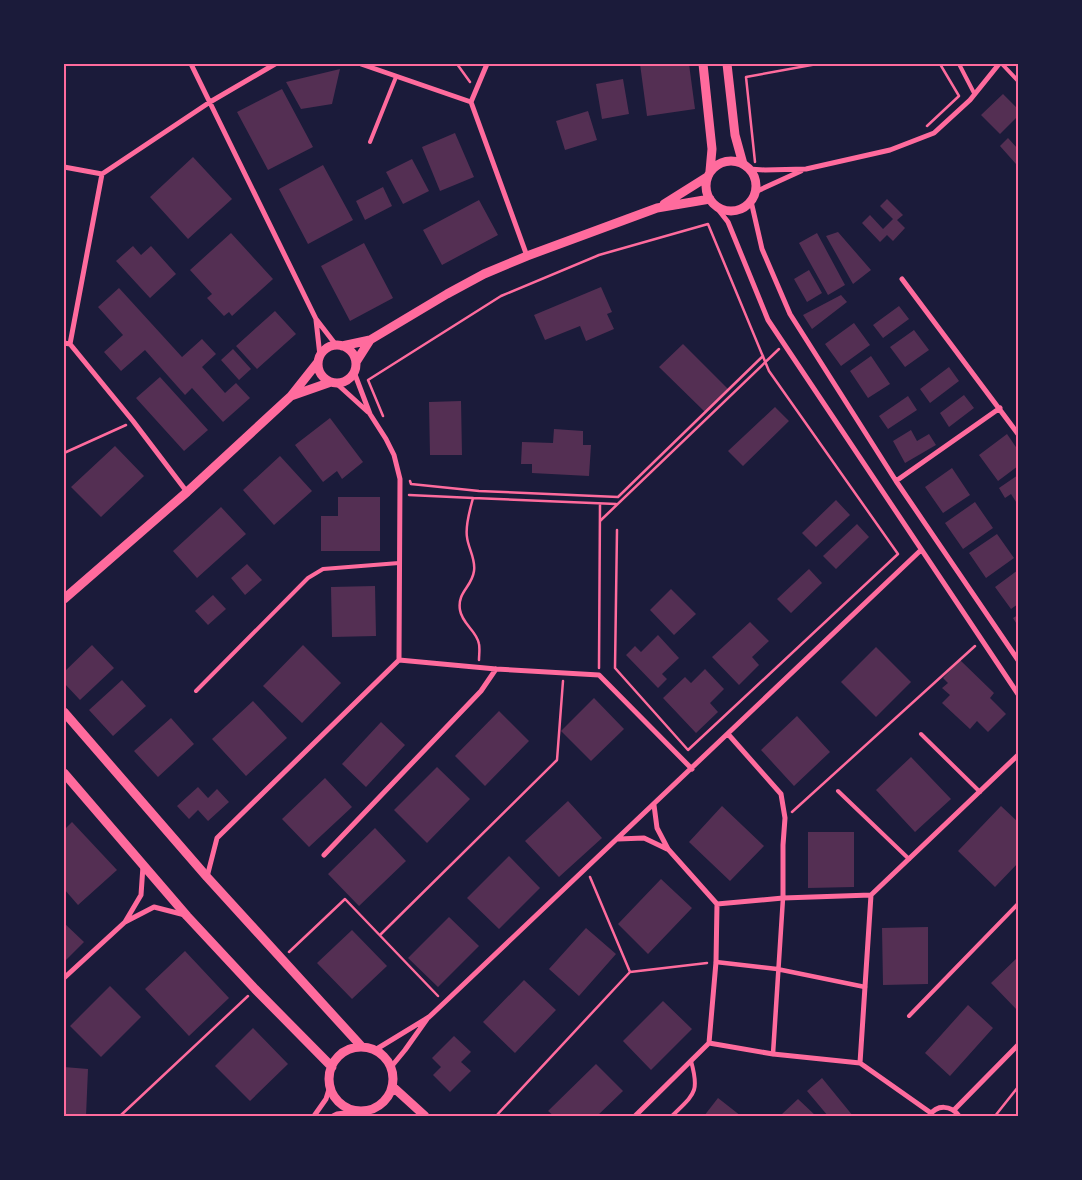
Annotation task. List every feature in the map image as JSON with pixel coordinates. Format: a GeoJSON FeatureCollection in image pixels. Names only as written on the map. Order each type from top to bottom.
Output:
{"type":"FeatureCollection","features":[{"type":"Feature","properties":{"kind":"street"},"geometry":{"type":"LineString","coordinates":[[191,64],[316,319],[339,345],[353,353],[356,362]]}},
{"type":"Feature","properties":{"kind":"street"},"geometry":{"type":"LineString","coordinates":[[64,167],[102,174],[210,102],[273,64]]}},
{"type":"Feature","properties":{"kind":"street"},"geometry":{"type":"LineString","coordinates":[[361,64],[471,102]]}},
{"type":"Feature","properties":{"kind":"street"},"geometry":{"type":"LineString","coordinates":[[487,64],[471,102],[527,256]]}},
{"type":"Feature","properties":{"kind":"street"},"geometry":{"type":"LineString","coordinates":[[703,64],[712,149],[706,189],[710,200],[728,222],[768,320],[1018,694]]}},
{"type":"Feature","properties":{"kind":"street"},"geometry":{"type":"LineString","coordinates":[[718,208],[732,211],[746,206],[751,201],[755,192],[756,183],[735,135],[727,64]]}},
{"type":"Feature","properties":{"kind":"street"},"geometry":{"type":"LineString","coordinates":[[755,192],[806,169],[890,150],[934,133],[970,100],[1000,64]]}},
{"type":"Feature","properties":{"kind":"street"},"geometry":{"type":"LineString","coordinates":[[64,600],[187,492],[291,396],[329,347],[370,340],[484,274],[657,208],[697,184],[722,162],[729,161],[765,170],[806,169]]}},
{"type":"Feature","properties":{"kind":"street"},"geometry":{"type":"LineString","coordinates":[[70,344],[102,174]]}},
{"type":"Feature","properties":{"kind":"street"},"geometry":{"type":"LineString","coordinates":[[657,208],[710,200]]}},
{"type":"Feature","properties":{"kind":"street"},"geometry":{"type":"LineString","coordinates":[[751,201],[762,249],[790,314],[896,481],[1018,660]]}},
{"type":"Feature","properties":{"kind":"street"},"geometry":{"type":"LineString","coordinates":[[902,279],[1018,434]]}},
{"type":"Feature","properties":{"kind":"street"},"geometry":{"type":"LineString","coordinates":[[316,319],[322,375],[334,382],[370,414]]}},
{"type":"Feature","properties":{"kind":"street"},"geometry":{"type":"LineString","coordinates":[[291,396],[334,382],[347,380],[354,372],[356,362],[370,340]]}},
{"type":"Feature","properties":{"kind":"street"},"geometry":{"type":"LineString","coordinates":[[64,343],[70,344],[187,492]]}},
{"type":"Feature","properties":{"kind":"street"},"geometry":{"type":"LineString","coordinates":[[207,877],[217,838],[399,660],[400,478],[394,455],[370,414],[354,372]]}},
{"type":"Feature","properties":{"kind":"street"},"geometry":{"type":"LineString","coordinates":[[896,481],[1000,408]]}},
{"type":"Feature","properties":{"kind":"street"},"geometry":{"type":"LineString","coordinates":[[391,1067],[429,1017],[921,550]]}},
{"type":"Feature","properties":{"kind":"street"},"geometry":{"type":"LineString","coordinates":[[399,660],[496,669],[599,675],[692,769]]}},
{"type":"Feature","properties":{"kind":"street"},"geometry":{"type":"LineString","coordinates":[[324,855],[482,691],[496,669]]}},
{"type":"Feature","properties":{"kind":"street"},"geometry":{"type":"LineString","coordinates":[[64,712],[207,877],[362,1047]]}},
{"type":"Feature","properties":{"kind":"street"},"geometry":{"type":"LineString","coordinates":[[728,734],[781,794],[785,818],[783,898],[773,1054]]}},
{"type":"Feature","properties":{"kind":"street"},"geometry":{"type":"LineString","coordinates":[[717,904],[783,898],[871,895],[1018,755]]}},
{"type":"Feature","properties":{"kind":"street"},"geometry":{"type":"LineString","coordinates":[[64,773],[67,784],[187,916],[255,989],[332,1067]]}},
{"type":"Feature","properties":{"kind":"street"},"geometry":{"type":"LineString","coordinates":[[635,1116],[709,1043],[716,962],[717,904],[668,849],[658,828],[654,805]]}},
{"type":"Feature","properties":{"kind":"street"},"geometry":{"type":"LineString","coordinates":[[618,839],[644,838],[668,849]]}},
{"type":"Feature","properties":{"kind":"street"},"geometry":{"type":"LineString","coordinates":[[125,922],[141,895],[143,866]]}},
{"type":"Feature","properties":{"kind":"street"},"geometry":{"type":"LineString","coordinates":[[860,1063],[871,895]]}},
{"type":"Feature","properties":{"kind":"street"},"geometry":{"type":"LineString","coordinates":[[64,978],[125,922],[154,907],[187,916]]}},
{"type":"Feature","properties":{"kind":"street"},"geometry":{"type":"LineString","coordinates":[[716,962],[777,969],[865,988]]}},
{"type":"Feature","properties":{"kind":"street"},"geometry":{"type":"LineString","coordinates":[[375,1050],[429,1017]]}},
{"type":"Feature","properties":{"kind":"street"},"geometry":{"type":"LineString","coordinates":[[709,1043],[773,1054],[860,1063],[930,1115],[940,1108],[950,1108],[959,1116]]}},
{"type":"Feature","properties":{"kind":"street"},"geometry":{"type":"LineString","coordinates":[[954,1110],[1018,1044]]}},
{"type":"Feature","properties":{"kind":"street"},"geometry":{"type":"LineString","coordinates":[[333,1116],[367,1112],[380,1104],[388,1096],[392,1086],[393,1076],[391,1067],[385,1057],[375,1050],[362,1047],[343,1052],[336,1059],[329,1077],[330,1086],[338,1101],[348,1108],[367,1112]]}},
{"type":"Feature","properties":{"kind":"street"},"geometry":{"type":"LineString","coordinates":[[314,1116],[326,1099],[330,1086]]}},
{"type":"Feature","properties":{"kind":"street"},"geometry":{"type":"LineString","coordinates":[[392,1086],[425,1116]]}},
{"type":"Feature","properties":{"kind":"lane"},"geometry":{"type":"LineString","coordinates":[[959,64],[974,93]]}},
{"type":"Feature","properties":{"kind":"lane"},"geometry":{"type":"LineString","coordinates":[[1000,64],[1018,81]]}},
{"type":"Feature","properties":{"kind":"lane"},"geometry":{"type":"LineString","coordinates":[[370,142],[396,77]]}},
{"type":"Feature","properties":{"kind":"lane"},"geometry":{"type":"LineString","coordinates":[[1018,234],[1018,246]]}},
{"type":"Feature","properties":{"kind":"lane"},"geometry":{"type":"LineString","coordinates":[[196,691],[308,578],[323,569],[399,563]]}},
{"type":"Feature","properties":{"kind":"lane"},"geometry":{"type":"LineString","coordinates":[[921,734],[980,792]]}},
{"type":"Feature","properties":{"kind":"lane"},"geometry":{"type":"LineString","coordinates":[[838,791],[909,859]]}},
{"type":"Feature","properties":{"kind":"lane"},"geometry":{"type":"LineString","coordinates":[[909,1016],[1018,904]]}},
{"type":"Feature","properties":{"kind":"lane"},"geometry":{"type":"LineString","coordinates":[[672,1116],[693,1096],[696,1080],[691,1061]]}},
{"type":"Feature","properties":{"kind":"path"},"geometry":{"type":"LineString","coordinates":[[457,64],[476,92]]}},
{"type":"Feature","properties":{"kind":"path"},"geometry":{"type":"LineString","coordinates":[[749,165],[746,77],[817,64]]}},
{"type":"Feature","properties":{"kind":"path"},"geometry":{"type":"LineString","coordinates":[[926,126],[959,96],[940,64]]}},
{"type":"Feature","properties":{"kind":"path"},"geometry":{"type":"LineString","coordinates":[[386,423],[368,380],[501,296],[599,255],[708,224],[770,371],[898,554],[688,750],[615,668],[617,530]]}},
{"type":"Feature","properties":{"kind":"path"},"geometry":{"type":"LineString","coordinates":[[600,521],[784,344]]}},
{"type":"Feature","properties":{"kind":"path"},"geometry":{"type":"LineString","coordinates":[[407,475],[411,484],[420,485],[479,491],[618,497],[764,356]]}},
{"type":"Feature","properties":{"kind":"path"},"geometry":{"type":"LineString","coordinates":[[64,454],[133,422]]}},
{"type":"Feature","properties":{"kind":"path"},"geometry":{"type":"LineString","coordinates":[[400,495],[616,504]]}},
{"type":"Feature","properties":{"kind":"path"},"geometry":{"type":"LineString","coordinates":[[473,498],[469,511],[466,537],[473,556],[474,571],[460,597],[460,608],[462,617],[480,645],[478,667]]}},
{"type":"Feature","properties":{"kind":"path"},"geometry":{"type":"LineString","coordinates":[[599,675],[600,504]]}},
{"type":"Feature","properties":{"kind":"path"},"geometry":{"type":"LineString","coordinates":[[785,818],[982,640]]}},
{"type":"Feature","properties":{"kind":"path"},"geometry":{"type":"LineString","coordinates":[[380,935],[557,760],[563,672]]}},
{"type":"Feature","properties":{"kind":"path"},"geometry":{"type":"LineString","coordinates":[[587,868],[630,972]]}},
{"type":"Feature","properties":{"kind":"path"},"geometry":{"type":"LineString","coordinates":[[281,960],[345,898],[445,1002]]}},
{"type":"Feature","properties":{"kind":"path"},"geometry":{"type":"LineString","coordinates":[[496,1116],[630,972],[716,962]]}},
{"type":"Feature","properties":{"kind":"path"},"geometry":{"type":"LineString","coordinates":[[120,1116],[255,989]]}},
{"type":"Feature","properties":{"kind":"path"},"geometry":{"type":"LineString","coordinates":[[995,1116],[1018,1087]]}},
{"type":"Feature","properties":{"kind":"building"},"geometry":{"type":"Polygon","coordinates":[[[640,64],[689,64],[695,109],[647,116],[640,64]]]}},
{"type":"Feature","properties":{"kind":"building"},"geometry":{"type":"Polygon","coordinates":[[[340,69],[332,104],[301,109],[286,82],[340,69]]]}},
{"type":"Feature","properties":{"kind":"building"},"geometry":{"type":"Polygon","coordinates":[[[623,79],[629,114],[602,119],[596,84],[623,79]]]}},
{"type":"Feature","properties":{"kind":"building"},"geometry":{"type":"Polygon","coordinates":[[[282,89],[313,147],[268,170],[237,112],[282,89]]]}},
{"type":"Feature","properties":{"kind":"building"},"geometry":{"type":"Polygon","coordinates":[[[1003,94],[1018,109],[1018,116],[1000,134],[981,115],[1003,94]]]}},
{"type":"Feature","properties":{"kind":"building"},"geometry":{"type":"Polygon","coordinates":[[[588,111],[597,140],[565,150],[556,121],[588,111]]]}},
{"type":"Feature","properties":{"kind":"building"},"geometry":{"type":"Polygon","coordinates":[[[455,133],[474,177],[440,191],[422,147],[455,133]]]}},
{"type":"Feature","properties":{"kind":"building"},"geometry":{"type":"Polygon","coordinates":[[[1008,138],[1018,149],[1018,161],[1016,164],[1000,146],[1008,138]]]}},
{"type":"Feature","properties":{"kind":"building"},"geometry":{"type":"Polygon","coordinates":[[[193,157],[232,199],[188,239],[150,197],[193,157]]]}},
{"type":"Feature","properties":{"kind":"building"},"geometry":{"type":"Polygon","coordinates":[[[412,159],[429,191],[403,204],[386,172],[412,159]]]}},
{"type":"Feature","properties":{"kind":"building"},"geometry":{"type":"Polygon","coordinates":[[[323,165],[353,220],[308,244],[279,189],[323,165]]]}},
{"type":"Feature","properties":{"kind":"building"},"geometry":{"type":"Polygon","coordinates":[[[383,187],[392,206],[365,220],[356,201],[383,187]]]}},
{"type":"Feature","properties":{"kind":"building"},"geometry":{"type":"Polygon","coordinates":[[[887,199],[903,215],[897,220],[905,228],[893,241],[887,235],[880,242],[862,223],[870,215],[883,229],[893,219],[880,206],[887,199]]]}},
{"type":"Feature","properties":{"kind":"building"},"geometry":{"type":"Polygon","coordinates":[[[479,200],[498,235],[442,265],[423,230],[479,200]]]}},
{"type":"Feature","properties":{"kind":"building"},"geometry":{"type":"Polygon","coordinates":[[[838,232],[871,270],[853,284],[826,236],[838,232]]]}},
{"type":"Feature","properties":{"kind":"building"},"geometry":{"type":"Polygon","coordinates":[[[231,233],[273,279],[232,316],[229,312],[224,316],[207,298],[212,294],[190,270],[231,233]]]}},
{"type":"Feature","properties":{"kind":"building"},"geometry":{"type":"Polygon","coordinates":[[[817,233],[845,285],[828,295],[799,243],[817,233]]]}},
{"type":"Feature","properties":{"kind":"building"},"geometry":{"type":"Polygon","coordinates":[[[364,243],[393,298],[350,321],[321,266],[364,243]]]}},
{"type":"Feature","properties":{"kind":"building"},"geometry":{"type":"Polygon","coordinates":[[[133,246],[141,255],[151,246],[176,274],[150,298],[116,261],[133,246]]]}},
{"type":"Feature","properties":{"kind":"building"},"geometry":{"type":"Polygon","coordinates":[[[809,270],[822,293],[807,302],[794,279],[809,270]]]}},
{"type":"Feature","properties":{"kind":"building"},"geometry":{"type":"Polygon","coordinates":[[[601,287],[612,312],[607,314],[614,329],[586,341],[580,326],[545,340],[534,315],[601,287]]]}},
{"type":"Feature","properties":{"kind":"building"},"geometry":{"type":"Polygon","coordinates":[[[119,288],[182,357],[202,339],[216,354],[202,367],[225,393],[236,383],[250,398],[223,422],[192,388],[185,395],[145,350],[121,371],[104,352],[123,335],[98,307],[119,288]]]}},
{"type":"Feature","properties":{"kind":"building"},"geometry":{"type":"Polygon","coordinates":[[[841,295],[847,302],[812,329],[803,315],[841,295]]]}},
{"type":"Feature","properties":{"kind":"building"},"geometry":{"type":"Polygon","coordinates":[[[899,306],[909,319],[883,338],[873,325],[899,306]]]}},
{"type":"Feature","properties":{"kind":"building"},"geometry":{"type":"Polygon","coordinates":[[[275,311],[296,334],[257,369],[236,346],[275,311]]]}},
{"type":"Feature","properties":{"kind":"building"},"geometry":{"type":"Polygon","coordinates":[[[854,323],[870,345],[841,366],[825,344],[854,323]]]}},
{"type":"Feature","properties":{"kind":"building"},"geometry":{"type":"Polygon","coordinates":[[[914,330],[929,350],[905,367],[890,347],[914,330]]]}},
{"type":"Feature","properties":{"kind":"building"},"geometry":{"type":"Polygon","coordinates":[[[683,344],[728,389],[705,412],[659,367],[683,344]]]}},
{"type":"Feature","properties":{"kind":"building"},"geometry":{"type":"Polygon","coordinates":[[[233,349],[251,369],[239,380],[221,360],[233,349]]]}},
{"type":"Feature","properties":{"kind":"building"},"geometry":{"type":"Polygon","coordinates":[[[871,356],[890,384],[868,398],[850,371],[871,356]]]}},
{"type":"Feature","properties":{"kind":"building"},"geometry":{"type":"Polygon","coordinates":[[[949,367],[959,381],[930,403],[920,389],[949,367]]]}},
{"type":"Feature","properties":{"kind":"building"},"geometry":{"type":"Polygon","coordinates":[[[160,377],[208,430],[184,451],[136,398],[160,377]]]}},
{"type":"Feature","properties":{"kind":"building"},"geometry":{"type":"Polygon","coordinates":[[[964,395],[974,408],[949,427],[940,413],[964,395]]]}},
{"type":"Feature","properties":{"kind":"building"},"geometry":{"type":"Polygon","coordinates":[[[908,396],[917,410],[888,429],[879,416],[908,396]]]}},
{"type":"Feature","properties":{"kind":"building"},"geometry":{"type":"Polygon","coordinates":[[[461,401],[462,455],[430,455],[429,402],[461,401]]]}},
{"type":"Feature","properties":{"kind":"building"},"geometry":{"type":"Polygon","coordinates":[[[775,407],[789,421],[743,466],[728,451],[775,407]]]}},
{"type":"Feature","properties":{"kind":"building"},"geometry":{"type":"Polygon","coordinates":[[[330,418],[363,462],[342,479],[337,471],[323,482],[295,445],[330,418]]]}},
{"type":"Feature","properties":{"kind":"building"},"geometry":{"type":"Polygon","coordinates":[[[554,429],[583,431],[583,445],[591,445],[589,476],[532,473],[532,464],[521,464],[522,442],[553,443],[554,429]]]}},
{"type":"Feature","properties":{"kind":"building"},"geometry":{"type":"Polygon","coordinates":[[[911,430],[917,441],[929,434],[936,445],[905,463],[893,441],[911,430]]]}},
{"type":"Feature","properties":{"kind":"building"},"geometry":{"type":"Polygon","coordinates":[[[1007,434],[1018,450],[1018,466],[998,481],[979,455],[1007,434]]]}},
{"type":"Feature","properties":{"kind":"building"},"geometry":{"type":"Polygon","coordinates":[[[115,446],[144,476],[101,517],[71,487],[115,446]]]}},
{"type":"Feature","properties":{"kind":"building"},"geometry":{"type":"Polygon","coordinates":[[[280,456],[312,491],[274,525],[243,490],[280,456]]]}},
{"type":"Feature","properties":{"kind":"building"},"geometry":{"type":"Polygon","coordinates":[[[952,468],[970,495],[943,513],[925,487],[952,468]]]}},
{"type":"Feature","properties":{"kind":"building"},"geometry":{"type":"Polygon","coordinates":[[[1018,475],[1018,505],[1011,494],[1005,498],[999,488],[1018,475]]]}},
{"type":"Feature","properties":{"kind":"building"},"geometry":{"type":"Polygon","coordinates":[[[338,497],[380,497],[380,551],[321,551],[321,516],[338,516],[338,497]]]}},
{"type":"Feature","properties":{"kind":"building"},"geometry":{"type":"Polygon","coordinates":[[[836,500],[850,515],[816,547],[802,533],[836,500]]]}},
{"type":"Feature","properties":{"kind":"building"},"geometry":{"type":"Polygon","coordinates":[[[975,502],[993,528],[963,549],[945,523],[975,502]]]}},
{"type":"Feature","properties":{"kind":"building"},"geometry":{"type":"Polygon","coordinates":[[[221,507],[246,534],[197,578],[173,551],[221,507]]]}},
{"type":"Feature","properties":{"kind":"building"},"geometry":{"type":"Polygon","coordinates":[[[857,524],[869,537],[836,569],[823,556],[857,524]]]}},
{"type":"Feature","properties":{"kind":"building"},"geometry":{"type":"Polygon","coordinates":[[[997,534],[1014,558],[986,578],[969,553],[997,534]]]}},
{"type":"Feature","properties":{"kind":"building"},"geometry":{"type":"Polygon","coordinates":[[[247,564],[262,580],[245,595],[231,578],[247,564]]]}},
{"type":"Feature","properties":{"kind":"building"},"geometry":{"type":"Polygon","coordinates":[[[809,569],[822,583],[791,613],[777,599],[809,569]]]}},
{"type":"Feature","properties":{"kind":"building"},"geometry":{"type":"Polygon","coordinates":[[[1018,570],[1018,604],[1011,609],[995,587],[1018,570]]]}},
{"type":"Feature","properties":{"kind":"building"},"geometry":{"type":"Polygon","coordinates":[[[375,586],[376,636],[332,637],[331,587],[375,586]]]}},
{"type":"Feature","properties":{"kind":"building"},"geometry":{"type":"Polygon","coordinates":[[[671,589],[696,614],[674,635],[650,610],[671,589]]]}},
{"type":"Feature","properties":{"kind":"building"},"geometry":{"type":"Polygon","coordinates":[[[213,595],[226,609],[208,625],[195,611],[213,595]]]}},
{"type":"Feature","properties":{"kind":"building"},"geometry":{"type":"Polygon","coordinates":[[[1018,615],[1018,626],[1013,618],[1018,615]]]}},
{"type":"Feature","properties":{"kind":"building"},"geometry":{"type":"Polygon","coordinates":[[[750,622],[769,641],[752,657],[759,665],[739,685],[712,657],[750,622]]]}},
{"type":"Feature","properties":{"kind":"building"},"geometry":{"type":"Polygon","coordinates":[[[658,635],[679,658],[662,674],[667,679],[658,688],[626,655],[635,646],[641,652],[658,635]]]}},
{"type":"Feature","properties":{"kind":"building"},"geometry":{"type":"Polygon","coordinates":[[[92,645],[114,668],[80,700],[64,683],[64,672],[92,645]]]}},
{"type":"Feature","properties":{"kind":"building"},"geometry":{"type":"Polygon","coordinates":[[[303,645],[341,683],[302,723],[263,686],[303,645]]]}},
{"type":"Feature","properties":{"kind":"building"},"geometry":{"type":"Polygon","coordinates":[[[876,647],[911,682],[876,717],[841,682],[876,647]]]}},
{"type":"Feature","properties":{"kind":"building"},"geometry":{"type":"Polygon","coordinates":[[[960,660],[994,693],[990,698],[1006,714],[988,732],[977,721],[970,729],[942,703],[950,695],[942,688],[948,683],[943,678],[960,660]]]}},
{"type":"Feature","properties":{"kind":"building"},"geometry":{"type":"Polygon","coordinates":[[[705,669],[724,689],[710,703],[718,712],[696,733],[663,698],[685,677],[691,683],[705,669]]]}},
{"type":"Feature","properties":{"kind":"building"},"geometry":{"type":"Polygon","coordinates":[[[122,680],[146,706],[113,736],[89,710],[122,680]]]}},
{"type":"Feature","properties":{"kind":"building"},"geometry":{"type":"Polygon","coordinates":[[[594,698],[624,729],[591,761],[561,731],[594,698]]]}},
{"type":"Feature","properties":{"kind":"building"},"geometry":{"type":"Polygon","coordinates":[[[253,701],[287,738],[246,776],[212,739],[253,701]]]}},
{"type":"Feature","properties":{"kind":"building"},"geometry":{"type":"Polygon","coordinates":[[[499,711],[529,741],[485,786],[455,756],[499,711]]]}},
{"type":"Feature","properties":{"kind":"building"},"geometry":{"type":"Polygon","coordinates":[[[797,716],[830,752],[794,786],[761,750],[797,716]]]}},
{"type":"Feature","properties":{"kind":"building"},"geometry":{"type":"Polygon","coordinates":[[[171,718],[194,744],[158,777],[134,751],[171,718]]]}},
{"type":"Feature","properties":{"kind":"building"},"geometry":{"type":"Polygon","coordinates":[[[381,722],[405,745],[366,787],[342,764],[381,722]]]}},
{"type":"Feature","properties":{"kind":"building"},"geometry":{"type":"Polygon","coordinates":[[[911,757],[951,799],[915,832],[876,790],[911,757]]]}},
{"type":"Feature","properties":{"kind":"building"},"geometry":{"type":"Polygon","coordinates":[[[437,767],[470,799],[427,843],[394,810],[437,767]]]}},
{"type":"Feature","properties":{"kind":"building"},"geometry":{"type":"Polygon","coordinates":[[[325,778],[352,807],[309,847],[282,819],[325,778]]]}},
{"type":"Feature","properties":{"kind":"building"},"geometry":{"type":"Polygon","coordinates":[[[198,787],[208,798],[217,789],[229,802],[208,821],[198,810],[189,819],[177,806],[198,787]]]}},
{"type":"Feature","properties":{"kind":"building"},"geometry":{"type":"Polygon","coordinates":[[[568,801],[602,838],[559,877],[525,841],[568,801]]]}},
{"type":"Feature","properties":{"kind":"building"},"geometry":{"type":"Polygon","coordinates":[[[722,806],[764,846],[730,881],[689,842],[722,806]]]}},
{"type":"Feature","properties":{"kind":"building"},"geometry":{"type":"Polygon","coordinates":[[[1001,806],[1018,822],[1018,863],[995,887],[958,851],[1001,806]]]}},
{"type":"Feature","properties":{"kind":"building"},"geometry":{"type":"Polygon","coordinates":[[[72,822],[117,870],[78,905],[64,889],[64,830],[72,822]]]}},
{"type":"Feature","properties":{"kind":"building"},"geometry":{"type":"Polygon","coordinates":[[[375,828],[406,861],[359,906],[328,874],[375,828]]]}},
{"type":"Feature","properties":{"kind":"building"},"geometry":{"type":"Polygon","coordinates":[[[808,832],[854,832],[854,887],[808,888],[808,832]]]}},
{"type":"Feature","properties":{"kind":"building"},"geometry":{"type":"Polygon","coordinates":[[[509,856],[540,888],[499,929],[467,898],[509,856]]]}},
{"type":"Feature","properties":{"kind":"building"},"geometry":{"type":"Polygon","coordinates":[[[661,879],[692,908],[648,954],[618,924],[661,879]]]}},
{"type":"Feature","properties":{"kind":"building"},"geometry":{"type":"Polygon","coordinates":[[[449,917],[479,946],[438,987],[408,958],[449,917]]]}},
{"type":"Feature","properties":{"kind":"building"},"geometry":{"type":"Polygon","coordinates":[[[64,923],[84,942],[64,962],[64,923]]]}},
{"type":"Feature","properties":{"kind":"building"},"geometry":{"type":"Polygon","coordinates":[[[928,927],[928,984],[883,985],[882,928],[928,927]]]}},
{"type":"Feature","properties":{"kind":"building"},"geometry":{"type":"Polygon","coordinates":[[[586,928],[616,954],[579,996],[549,969],[586,928]]]}},
{"type":"Feature","properties":{"kind":"building"},"geometry":{"type":"Polygon","coordinates":[[[352,930],[387,966],[352,999],[317,963],[352,930]]]}},
{"type":"Feature","properties":{"kind":"building"},"geometry":{"type":"Polygon","coordinates":[[[185,951],[229,998],[189,1036],[145,989],[185,951]]]}},
{"type":"Feature","properties":{"kind":"building"},"geometry":{"type":"Polygon","coordinates":[[[1018,957],[1018,1011],[991,983],[1018,957]]]}},
{"type":"Feature","properties":{"kind":"building"},"geometry":{"type":"Polygon","coordinates":[[[524,980],[556,1010],[515,1053],[483,1022],[524,980]]]}},
{"type":"Feature","properties":{"kind":"building"},"geometry":{"type":"Polygon","coordinates":[[[110,986],[141,1017],[101,1057],[70,1026],[110,986]]]}},
{"type":"Feature","properties":{"kind":"building"},"geometry":{"type":"Polygon","coordinates":[[[663,1001],[692,1029],[651,1070],[623,1041],[663,1001]]]}},
{"type":"Feature","properties":{"kind":"building"},"geometry":{"type":"Polygon","coordinates":[[[968,1005],[993,1028],[950,1076],[925,1053],[968,1005]]]}},
{"type":"Feature","properties":{"kind":"building"},"geometry":{"type":"Polygon","coordinates":[[[253,1028],[288,1064],[250,1101],[215,1066],[253,1028]]]}},
{"type":"Feature","properties":{"kind":"building"},"geometry":{"type":"Polygon","coordinates":[[[454,1036],[471,1052],[461,1062],[471,1071],[450,1092],[433,1075],[441,1067],[432,1058],[454,1036]]]}},
{"type":"Feature","properties":{"kind":"building"},"geometry":{"type":"Polygon","coordinates":[[[596,1064],[623,1091],[597,1116],[554,1116],[548,1111],[596,1064]]]}},
{"type":"Feature","properties":{"kind":"building"},"geometry":{"type":"Polygon","coordinates":[[[64,1067],[88,1069],[86,1116],[64,1116],[64,1067]]]}},
{"type":"Feature","properties":{"kind":"building"},"geometry":{"type":"Polygon","coordinates":[[[822,1078],[853,1116],[828,1116],[807,1091],[822,1078]]]}},
{"type":"Feature","properties":{"kind":"building"},"geometry":{"type":"Polygon","coordinates":[[[718,1098],[741,1116],[704,1116],[718,1098]]]}},
{"type":"Feature","properties":{"kind":"building"},"geometry":{"type":"Polygon","coordinates":[[[798,1099],[816,1116],[784,1116],[782,1114],[798,1099]]]}}]}
